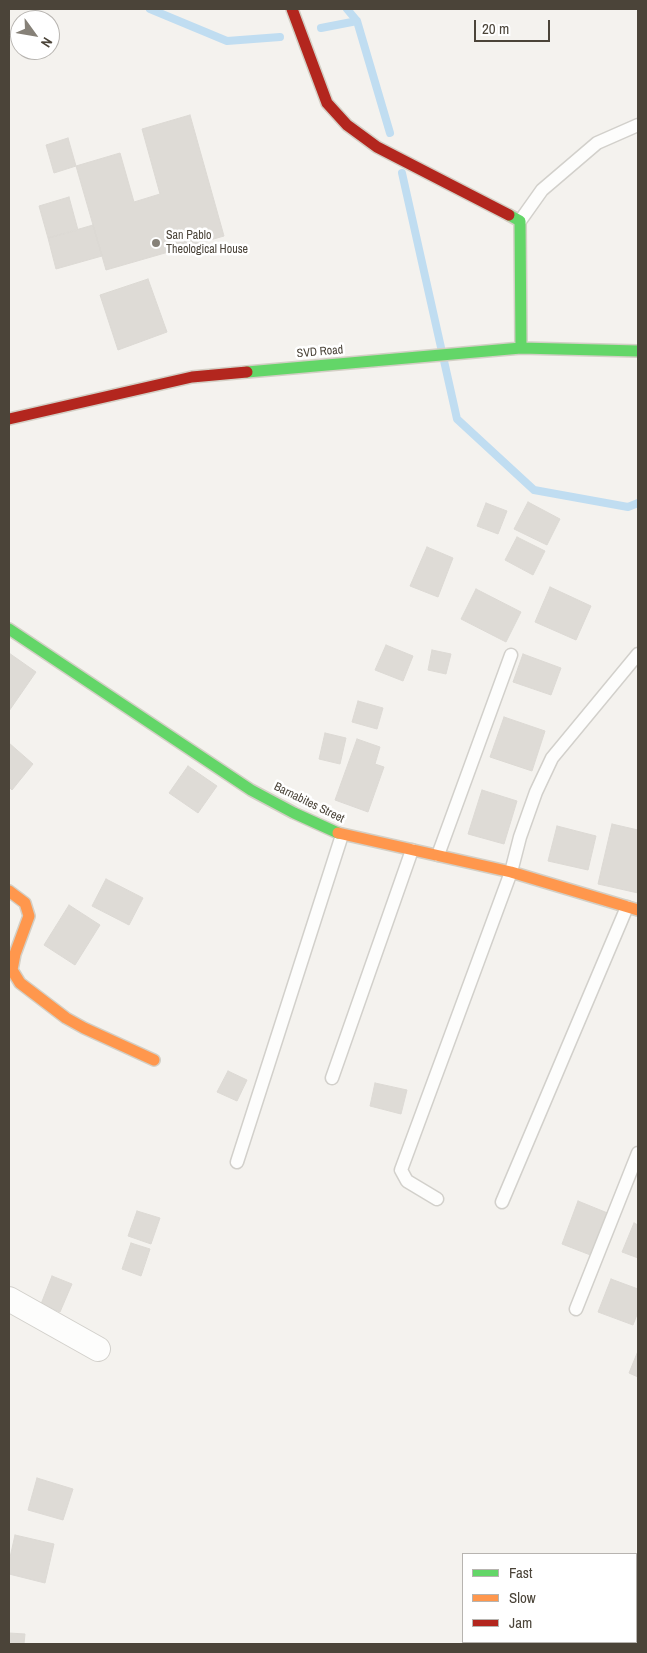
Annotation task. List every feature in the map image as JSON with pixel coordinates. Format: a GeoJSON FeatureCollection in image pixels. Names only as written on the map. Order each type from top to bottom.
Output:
{"type":"FeatureCollection","features":[{"type":"Feature","properties":{"kind":"street"},"geometry":{"type":"LineString","coordinates":[[292,9],[327,103],[347,125],[377,148],[520,221],[521,348]]}},
{"type":"Feature","properties":{"kind":"street","name":"SVD Road"},"geometry":{"type":"LineString","coordinates":[[9,419],[192,377],[521,348],[638,352]]}},
{"type":"Feature","properties":{"kind":"street","name":"Barnabites Street"},"geometry":{"type":"LineString","coordinates":[[9,629],[251,790],[294,813],[342,835],[511,872],[633,908]]}},
{"type":"Feature","properties":{"kind":"street"},"geometry":{"type":"LineString","coordinates":[[9,891],[25,903],[29,916],[15,954],[12,970],[20,983],[66,1018],[154,1060]]}},
{"type":"Feature","properties":{"kind":"street"},"geometry":{"type":"LineString","coordinates":[[9,1299],[98,1349]]}},
{"type":"Feature","properties":{"kind":"lane"},"geometry":{"type":"LineString","coordinates":[[520,221],[542,190],[597,143],[638,125]]}},
{"type":"Feature","properties":{"kind":"lane"},"geometry":{"type":"LineString","coordinates":[[437,1199],[407,1181],[401,1170],[511,872],[520,837],[536,792],[552,758],[638,654]]}},
{"type":"Feature","properties":{"kind":"lane"},"geometry":{"type":"LineString","coordinates":[[438,855],[511,655]]}},
{"type":"Feature","properties":{"kind":"lane"},"geometry":{"type":"LineString","coordinates":[[237,1162],[342,835]]}},
{"type":"Feature","properties":{"kind":"lane"},"geometry":{"type":"LineString","coordinates":[[332,1078],[412,850]]}},
{"type":"Feature","properties":{"kind":"lane"},"geometry":{"type":"LineString","coordinates":[[502,1202],[633,908]]}},
{"type":"Feature","properties":{"kind":"lane"},"geometry":{"type":"LineString","coordinates":[[576,1310],[638,1153]]}},
{"type":"Feature","properties":{"kind":"building"},"geometry":{"type":"Polygon","coordinates":[[[190,115],[224,236],[106,270],[76,166],[120,153],[134,202],[160,194],[142,129],[190,115]]]}},
{"type":"Feature","properties":{"kind":"building"},"geometry":{"type":"Polygon","coordinates":[[[68,138],[76,166],[54,173],[46,145],[68,138]]]}},
{"type":"Feature","properties":{"kind":"building"},"geometry":{"type":"Polygon","coordinates":[[[69,197],[78,230],[48,238],[39,206],[69,197]]]}},
{"type":"Feature","properties":{"kind":"building"},"geometry":{"type":"Polygon","coordinates":[[[93,225],[102,256],[56,269],[48,238],[93,225]]]}},
{"type":"Feature","properties":{"kind":"building"},"geometry":{"type":"Polygon","coordinates":[[[148,279],[167,332],[118,350],[100,295],[148,279]]]}},
{"type":"Feature","properties":{"kind":"building"},"geometry":{"type":"Polygon","coordinates":[[[528,502],[560,519],[547,545],[514,529],[528,502]]]}},
{"type":"Feature","properties":{"kind":"building"},"geometry":{"type":"Polygon","coordinates":[[[486,503],[507,511],[498,534],[477,526],[486,503]]]}},
{"type":"Feature","properties":{"kind":"building"},"geometry":{"type":"Polygon","coordinates":[[[517,537],[545,551],[533,575],[505,560],[517,537]]]}},
{"type":"Feature","properties":{"kind":"building"},"geometry":{"type":"Polygon","coordinates":[[[427,547],[453,558],[438,597],[410,586],[427,547]]]}},
{"type":"Feature","properties":{"kind":"building"},"geometry":{"type":"Polygon","coordinates":[[[550,587],[591,606],[576,640],[535,622],[550,587]]]}},
{"type":"Feature","properties":{"kind":"building"},"geometry":{"type":"Polygon","coordinates":[[[476,589],[521,612],[506,642],[461,619],[476,589]]]}},
{"type":"Feature","properties":{"kind":"building"},"geometry":{"type":"Polygon","coordinates":[[[386,645],[413,656],[403,681],[375,670],[386,645]]]}},
{"type":"Feature","properties":{"kind":"building"},"geometry":{"type":"Polygon","coordinates":[[[432,650],[451,654],[446,674],[428,670],[432,650]]]}},
{"type":"Feature","properties":{"kind":"building"},"geometry":{"type":"Polygon","coordinates":[[[9,653],[36,672],[9,711],[9,653]]]}},
{"type":"Feature","properties":{"kind":"building"},"geometry":{"type":"Polygon","coordinates":[[[523,654],[561,668],[551,695],[513,682],[523,654]]]}},
{"type":"Feature","properties":{"kind":"building"},"geometry":{"type":"Polygon","coordinates":[[[358,701],[383,708],[377,729],[352,722],[358,701]]]}},
{"type":"Feature","properties":{"kind":"building"},"geometry":{"type":"Polygon","coordinates":[[[504,717],[545,731],[532,771],[490,757],[504,717]]]}},
{"type":"Feature","properties":{"kind":"building"},"geometry":{"type":"Polygon","coordinates":[[[325,733],[346,738],[340,764],[319,759],[325,733]]]}},
{"type":"Feature","properties":{"kind":"building"},"geometry":{"type":"Polygon","coordinates":[[[357,739],[380,747],[375,764],[384,767],[368,812],[335,800],[357,739]]]}},
{"type":"Feature","properties":{"kind":"building"},"geometry":{"type":"Polygon","coordinates":[[[9,743],[33,764],[12,790],[9,787],[9,743]]]}},
{"type":"Feature","properties":{"kind":"building"},"geometry":{"type":"Polygon","coordinates":[[[188,766],[217,786],[198,813],[169,793],[188,766]]]}},
{"type":"Feature","properties":{"kind":"building"},"geometry":{"type":"Polygon","coordinates":[[[482,790],[517,801],[504,844],[468,834],[482,790]]]}},
{"type":"Feature","properties":{"kind":"building"},"geometry":{"type":"Polygon","coordinates":[[[612,824],[638,830],[638,893],[598,884],[612,824]]]}},
{"type":"Feature","properties":{"kind":"building"},"geometry":{"type":"Polygon","coordinates":[[[557,826],[596,836],[588,870],[548,861],[557,826]]]}},
{"type":"Feature","properties":{"kind":"building"},"geometry":{"type":"Polygon","coordinates":[[[106,879],[143,898],[129,925],[92,906],[106,879]]]}},
{"type":"Feature","properties":{"kind":"building"},"geometry":{"type":"Polygon","coordinates":[[[69,905],[100,925],[75,965],[44,945],[69,905]]]}},
{"type":"Feature","properties":{"kind":"building"},"geometry":{"type":"Polygon","coordinates":[[[228,1071],[247,1080],[237,1101],[217,1092],[228,1071]]]}},
{"type":"Feature","properties":{"kind":"building"},"geometry":{"type":"Polygon","coordinates":[[[375,1083],[407,1090],[401,1114],[370,1106],[375,1083]]]}},
{"type":"Feature","properties":{"kind":"building"},"geometry":{"type":"Polygon","coordinates":[[[578,1201],[610,1214],[593,1256],[562,1244],[578,1201]]]}},
{"type":"Feature","properties":{"kind":"building"},"geometry":{"type":"Polygon","coordinates":[[[137,1211],[160,1218],[151,1244],[128,1236],[137,1211]]]}},
{"type":"Feature","properties":{"kind":"building"},"geometry":{"type":"Polygon","coordinates":[[[634,1223],[638,1225],[638,1258],[622,1252],[634,1223]]]}},
{"type":"Feature","properties":{"kind":"building"},"geometry":{"type":"Polygon","coordinates":[[[131,1243],[150,1249],[141,1276],[122,1269],[131,1243]]]}},
{"type":"Feature","properties":{"kind":"building"},"geometry":{"type":"Polygon","coordinates":[[[52,1276],[72,1284],[60,1312],[41,1304],[52,1276]]]}},
{"type":"Feature","properties":{"kind":"building"},"geometry":{"type":"Polygon","coordinates":[[[611,1279],[638,1289],[638,1312],[633,1325],[598,1312],[611,1279]]]}},
{"type":"Feature","properties":{"kind":"building"},"geometry":{"type":"Polygon","coordinates":[[[638,1351],[638,1377],[629,1373],[638,1351]]]}},
{"type":"Feature","properties":{"kind":"building"},"geometry":{"type":"Polygon","coordinates":[[[37,1478],[73,1489],[63,1520],[28,1510],[37,1478]]]}},
{"type":"Feature","properties":{"kind":"building"},"geometry":{"type":"Polygon","coordinates":[[[15,1535],[54,1544],[45,1583],[9,1574],[9,1562],[15,1535]]]}},
{"type":"Feature","properties":{"kind":"building"},"geometry":{"type":"Polygon","coordinates":[[[9,1633],[25,1634],[24,1644],[9,1644],[9,1633]]]}},
{"type":"Feature","properties":{"kind":"waterway"},"geometry":{"type":"LineString","coordinates":[[150,9],[227,41],[280,37]]}},
{"type":"Feature","properties":{"kind":"waterway"},"geometry":{"type":"LineString","coordinates":[[347,9],[357,21],[390,133]]}},
{"type":"Feature","properties":{"kind":"waterway"},"geometry":{"type":"LineString","coordinates":[[321,28],[357,21]]}},
{"type":"Feature","properties":{"kind":"waterway"},"geometry":{"type":"LineString","coordinates":[[402,173],[457,419],[534,490],[628,507],[638,503]]}},
{"type":"Feature","properties":{"kind":"traffic: fast"},"geometry":{"type":"LineString","coordinates":[[509,215],[520,221],[521,348]]}},
{"type":"Feature","properties":{"kind":"traffic: fast"},"geometry":{"type":"LineString","coordinates":[[247,372],[521,348],[638,351]]}},
{"type":"Feature","properties":{"kind":"traffic: fast"},"geometry":{"type":"LineString","coordinates":[[9,629],[251,790],[294,813],[338,833]]}},
{"type":"Feature","properties":{"kind":"traffic: slow"},"geometry":{"type":"LineString","coordinates":[[338,833],[511,872],[638,910]]}},
{"type":"Feature","properties":{"kind":"traffic: slow"},"geometry":{"type":"LineString","coordinates":[[9,891],[25,903],[29,916],[15,954],[12,970],[20,983],[66,1018],[154,1060]]}},
{"type":"Feature","properties":{"kind":"traffic: jam"},"geometry":{"type":"LineString","coordinates":[[292,9],[327,103],[347,125],[377,147],[509,215]]}},
{"type":"Feature","properties":{"kind":"traffic: jam"},"geometry":{"type":"LineString","coordinates":[[9,419],[192,377],[247,372]]}},
{"type":"Feature","properties":{"kind":"place","name":"San Pablo Theological House"},"geometry":{"type":"Point","coordinates":[156,243]}}]}
